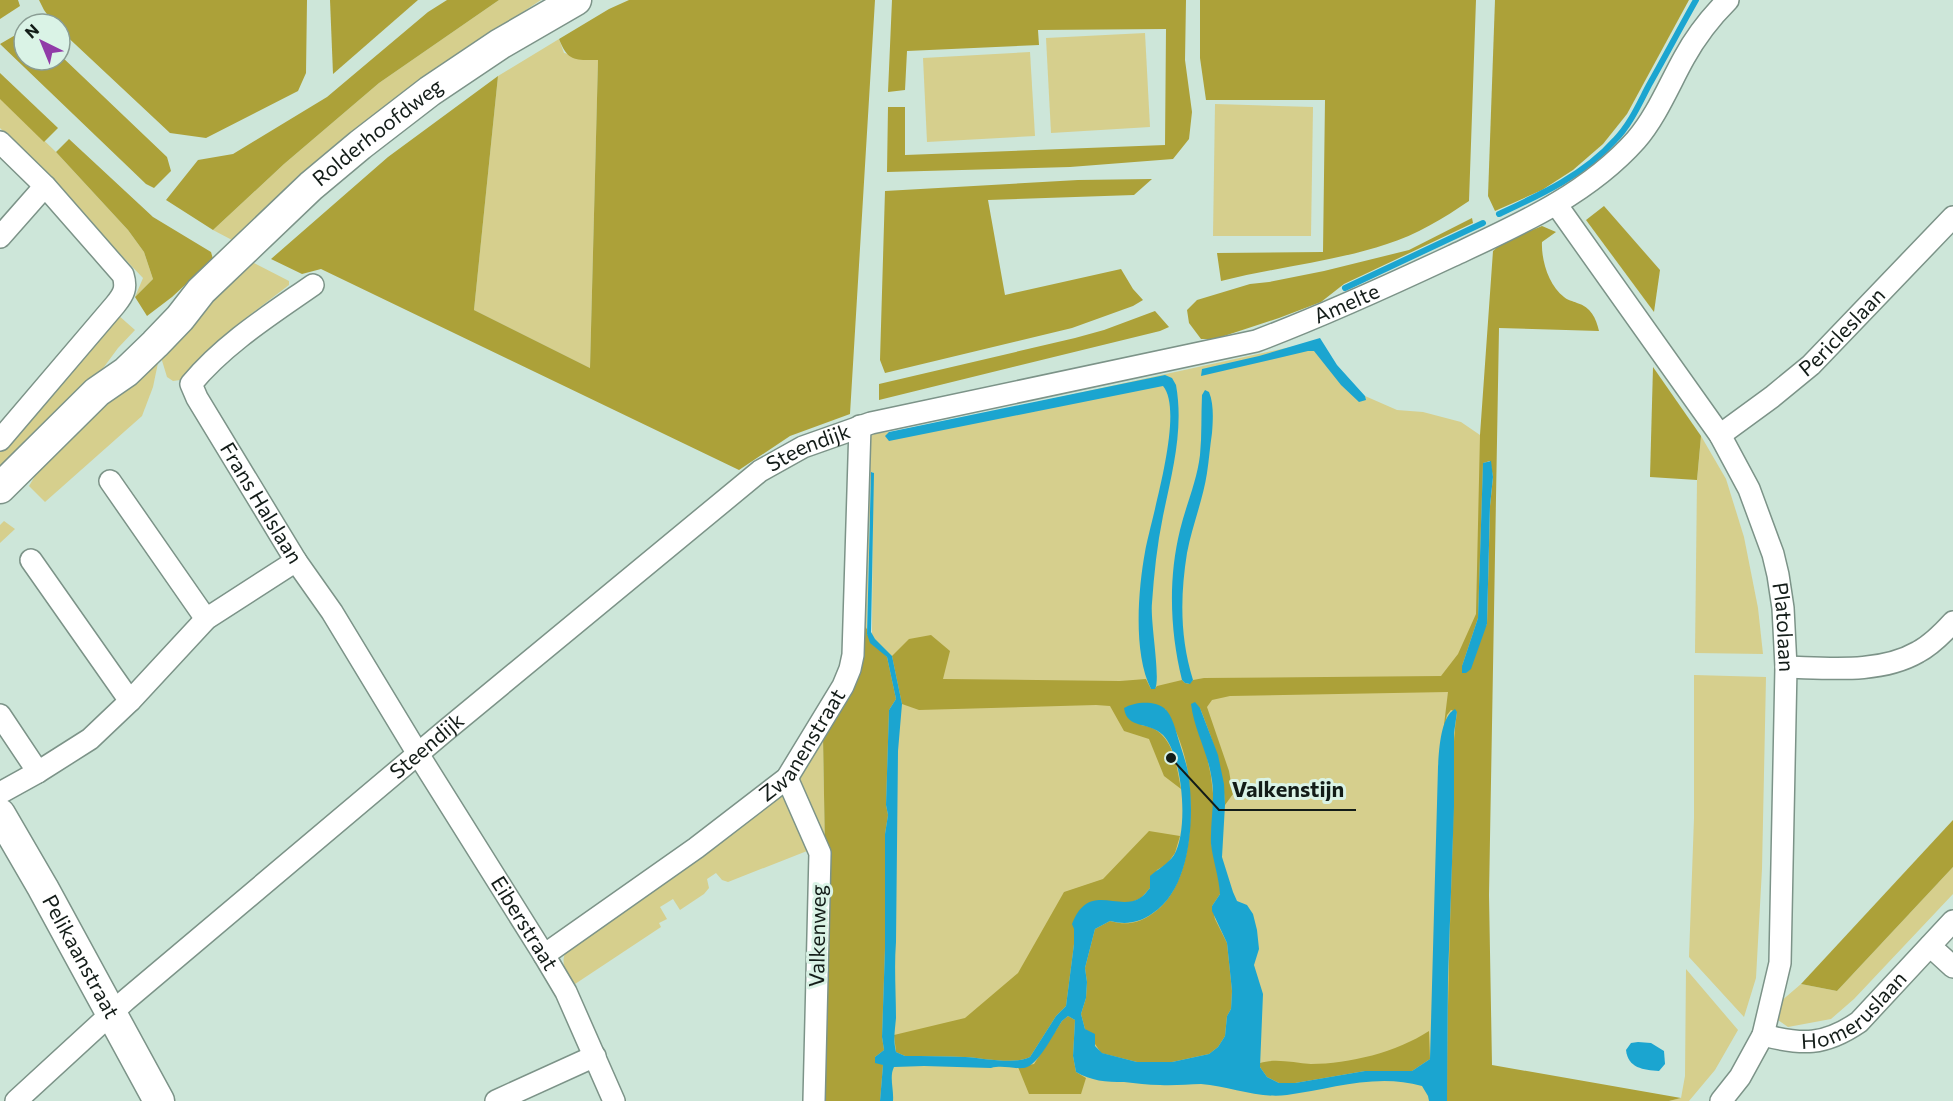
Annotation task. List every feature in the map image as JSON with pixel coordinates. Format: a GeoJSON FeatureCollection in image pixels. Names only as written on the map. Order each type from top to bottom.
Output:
{"type":"FeatureCollection","features":[{"type":"Feature","properties":{"kind":"main road","name":"Rolderhoofdweg"},"geometry":{"type":"LineString","coordinates":[[3,483],[98,392],[113,383],[148,351],[180,318],[201,291],[311,186],[430,91],[500,44],[576,0]]}},
{"type":"Feature","properties":{"kind":"main road","name":"Pelikaanstraat"},"geometry":{"type":"LineString","coordinates":[[0,814],[112,1012],[159,1101]]}},
{"type":"Feature","properties":{"kind":"street","name":"Amelte"},"geometry":{"type":"LineString","coordinates":[[860,426],[1256,341],[1307,322],[1393,284],[1556,204],[1612,165],[1638,138],[1685,55],[1711,17],[1728,0]]}},
{"type":"Feature","properties":{"kind":"street"},"geometry":{"type":"LineString","coordinates":[[0,142],[45,186],[123,275],[126,284],[115,305],[0,440]]}},
{"type":"Feature","properties":{"kind":"street"},"geometry":{"type":"LineString","coordinates":[[0,237],[45,186]]}},
{"type":"Feature","properties":{"kind":"street","name":"Platolaan"},"geometry":{"type":"LineString","coordinates":[[1556,204],[1720,435],[1749,489],[1773,554],[1783,608],[1786,667],[1780,963],[1763,1035],[1740,1077],[1721,1101]]}},
{"type":"Feature","properties":{"kind":"street","name":"Pericleslaan"},"geometry":{"type":"LineString","coordinates":[[1720,435],[1773,397],[1811,364],[1953,217]]}},
{"type":"Feature","properties":{"kind":"street","name":"Frans Halslaan"},"geometry":{"type":"LineString","coordinates":[[313,285],[232,344],[191,384],[197,398],[296,561],[332,612],[418,754]]}},
{"type":"Feature","properties":{"kind":"street","name":"Steendijk"},"geometry":{"type":"LineString","coordinates":[[16,1101],[112,1012],[418,754],[760,471],[802,447],[860,426]]}},
{"type":"Feature","properties":{"kind":"street","name":"Zwanenstraat"},"geometry":{"type":"LineString","coordinates":[[544,955],[696,848],[787,778],[843,686],[852,662],[860,426]]}},
{"type":"Feature","properties":{"kind":"street"},"geometry":{"type":"LineString","coordinates":[[110,481],[206,619]]}},
{"type":"Feature","properties":{"kind":"street"},"geometry":{"type":"LineString","coordinates":[[31,560],[130,701]]}},
{"type":"Feature","properties":{"kind":"street"},"geometry":{"type":"LineString","coordinates":[[0,793],[90,739],[130,701],[206,619],[296,561]]}},
{"type":"Feature","properties":{"kind":"street"},"geometry":{"type":"LineString","coordinates":[[1786,667],[1861,667],[1895,662],[1918,652],[1939,637],[1953,622]]}},
{"type":"Feature","properties":{"kind":"street"},"geometry":{"type":"LineString","coordinates":[[0,715],[38,772]]}},
{"type":"Feature","properties":{"kind":"street","name":"Eiberstraat"},"geometry":{"type":"LineString","coordinates":[[418,754],[566,992],[614,1101]]}},
{"type":"Feature","properties":{"kind":"street","name":"Valkenweg"},"geometry":{"type":"LineString","coordinates":[[787,778],[820,854],[814,1101]]}},
{"type":"Feature","properties":{"kind":"street","name":"Homeruslaan"},"geometry":{"type":"LineString","coordinates":[[1763,1035],[1790,1042],[1809,1043],[1842,1034],[1859,1022],[1953,921]]}},
{"type":"Feature","properties":{"kind":"street"},"geometry":{"type":"LineString","coordinates":[[1930,946],[1953,967]]}},
{"type":"Feature","properties":{"kind":"street"},"geometry":{"type":"LineString","coordinates":[[495,1101],[595,1056]]}},
{"type":"Feature","properties":{"kind":"shaded area"},"geometry":{"type":"Polygon","coordinates":[[[0,0],[18,0],[20,6],[0,19],[0,0]]]}},
{"type":"Feature","properties":{"kind":"shaded area"},"geometry":{"type":"Polygon","coordinates":[[[39,0],[307,0],[306,73],[298,91],[206,138],[170,133],[72,41],[72,12],[45,12],[39,0]]]}},
{"type":"Feature","properties":{"kind":"shaded area"},"geometry":{"type":"Polygon","coordinates":[[[330,0],[418,0],[333,74],[330,0]]]}},
{"type":"Feature","properties":{"kind":"shaded area"},"geometry":{"type":"Polygon","coordinates":[[[447,0],[499,0],[379,83],[284,164],[213,230],[166,200],[198,160],[233,154],[327,97],[428,12],[447,0]]]}},
{"type":"Feature","properties":{"kind":"shaded area"},"geometry":{"type":"Polygon","coordinates":[[[499,0],[541,0],[445,63],[341,141],[232,240],[213,230],[284,164],[379,83],[499,0]]]}},
{"type":"Feature","properties":{"kind":"shaded area"},"geometry":{"type":"Polygon","coordinates":[[[629,0],[875,0],[850,414],[790,436],[739,470],[321,269],[302,274],[271,259],[388,157],[498,76],[474,310],[590,368],[598,60],[583,60],[569,56],[559,39],[609,9],[629,0]]]}},
{"type":"Feature","properties":{"kind":"shaded area"},"geometry":{"type":"Polygon","coordinates":[[[892,0],[1186,0],[1185,60],[1192,112],[1189,139],[1173,159],[1070,167],[887,172],[888,107],[905,107],[905,155],[1165,145],[1166,29],[1038,30],[1039,45],[907,51],[905,90],[888,92],[892,0]]]}},
{"type":"Feature","properties":{"kind":"shaded area"},"geometry":{"type":"Polygon","coordinates":[[[1200,0],[1476,0],[1469,201],[1430,226],[1387,244],[1346,255],[1221,281],[1217,253],[1323,252],[1325,100],[1206,100],[1200,58],[1200,0]]]}},
{"type":"Feature","properties":{"kind":"shaded area"},"geometry":{"type":"Polygon","coordinates":[[[1495,0],[1689,0],[1627,114],[1603,144],[1573,170],[1542,190],[1495,211],[1488,196],[1495,0]]]}},
{"type":"Feature","properties":{"kind":"shaded area"},"geometry":{"type":"Polygon","coordinates":[[[1145,33],[1150,127],[1051,133],[1046,38],[1145,33]]]}},
{"type":"Feature","properties":{"kind":"shaded area"},"geometry":{"type":"Polygon","coordinates":[[[12,37],[12,56],[0,44],[12,37]]]}},
{"type":"Feature","properties":{"kind":"shaded area"},"geometry":{"type":"Polygon","coordinates":[[[559,39],[564,53],[598,60],[590,368],[474,310],[498,76],[559,39]]]}},
{"type":"Feature","properties":{"kind":"shaded area"},"geometry":{"type":"Polygon","coordinates":[[[1030,52],[1035,136],[927,142],[923,58],[1030,52]]]}},
{"type":"Feature","properties":{"kind":"shaded area"},"geometry":{"type":"Polygon","coordinates":[[[72,66],[167,157],[171,171],[154,188],[146,184],[29,72],[72,72],[72,66]]]}},
{"type":"Feature","properties":{"kind":"shaded area"},"geometry":{"type":"Polygon","coordinates":[[[0,73],[58,128],[44,142],[0,99],[0,73]]]}},
{"type":"Feature","properties":{"kind":"shaded area"},"geometry":{"type":"Polygon","coordinates":[[[0,98],[56,152],[128,230],[144,252],[153,279],[135,297],[143,278],[0,128],[0,98]]]}},
{"type":"Feature","properties":{"kind":"shaded area"},"geometry":{"type":"Polygon","coordinates":[[[1215,104],[1313,107],[1311,236],[1213,236],[1215,104]]]}},
{"type":"Feature","properties":{"kind":"shaded area"},"geometry":{"type":"Polygon","coordinates":[[[69,139],[153,217],[211,252],[213,259],[172,297],[147,316],[135,297],[153,279],[144,252],[128,230],[56,152],[69,139]]]}},
{"type":"Feature","properties":{"kind":"shaded area"},"geometry":{"type":"Polygon","coordinates":[[[1152,179],[1134,195],[988,200],[1005,295],[1121,269],[1143,300],[1133,306],[1072,328],[885,373],[880,360],[885,191],[1078,180],[1152,179]]]}},
{"type":"Feature","properties":{"kind":"shaded area"},"geometry":{"type":"Polygon","coordinates":[[[1604,206],[1660,270],[1654,312],[1586,220],[1604,206]]]}},
{"type":"Feature","properties":{"kind":"shaded area"},"geometry":{"type":"Polygon","coordinates":[[[1472,218],[1473,223],[1344,284],[1321,302],[1279,318],[1215,339],[1201,339],[1189,323],[1187,310],[1197,300],[1250,284],[1324,271],[1409,250],[1472,218]]]}},
{"type":"Feature","properties":{"kind":"shaded area"},"geometry":{"type":"Polygon","coordinates":[[[1542,226],[1556,232],[1542,242],[1543,257],[1550,280],[1565,298],[1589,310],[1599,331],[1499,328],[1489,895],[1492,1065],[1681,1098],[1669,1101],[1447,1101],[1453,756],[1457,712],[1451,710],[1447,715],[1443,733],[1448,692],[1230,696],[1212,700],[1207,707],[1229,771],[1233,794],[1225,805],[1217,755],[1200,708],[1214,802],[1211,842],[1220,885],[1220,894],[1212,906],[1215,919],[1227,943],[1232,991],[1225,1036],[1218,1047],[1209,1054],[1172,1062],[1137,1062],[1101,1053],[1085,1029],[1081,1014],[1086,998],[1085,968],[1095,929],[1110,921],[1135,922],[1149,916],[1163,904],[1174,889],[1187,852],[1190,831],[1190,791],[1187,765],[1169,716],[1165,709],[1141,725],[1152,728],[1166,740],[1175,758],[1181,789],[1164,776],[1149,739],[1124,731],[1110,706],[919,710],[902,704],[892,656],[909,639],[931,635],[950,651],[943,679],[1120,681],[1146,679],[1151,689],[1182,680],[1189,684],[1193,680],[1204,678],[1441,676],[1458,654],[1476,614],[1480,435],[1493,251],[1503,242],[1542,226]],[[1490,461],[1483,463],[1478,618],[1462,666],[1487,624],[1490,506],[1493,477],[1490,461]]]}},
{"type":"Feature","properties":{"kind":"shaded area"},"geometry":{"type":"Polygon","coordinates":[[[254,263],[289,281],[289,285],[246,318],[180,380],[173,381],[167,377],[160,354],[248,265],[254,263]]]}},
{"type":"Feature","properties":{"kind":"shaded area"},"geometry":{"type":"Polygon","coordinates":[[[1155,311],[1169,327],[879,400],[879,384],[1075,338],[1155,311]]]}},
{"type":"Feature","properties":{"kind":"shaded area"},"geometry":{"type":"Polygon","coordinates":[[[118,315],[135,330],[118,348],[90,386],[0,469],[0,451],[118,315]]]}},
{"type":"Feature","properties":{"kind":"shaded area"},"geometry":{"type":"Polygon","coordinates":[[[1309,343],[1365,400],[1365,396],[1397,410],[1423,412],[1461,422],[1480,435],[1480,441],[1488,444],[1461,1072],[1613,1101],[860,1101],[872,634],[873,472],[871,473],[867,629],[863,624],[870,437],[875,433],[889,432],[889,434],[1309,343]]]}},
{"type":"Feature","properties":{"kind":"shaded area"},"geometry":{"type":"Polygon","coordinates":[[[155,350],[159,358],[153,387],[142,416],[45,502],[29,486],[47,456],[155,350]]]}},
{"type":"Feature","properties":{"kind":"shaded area"},"geometry":{"type":"Polygon","coordinates":[[[1653,367],[1701,436],[1697,480],[1650,477],[1653,367]]]}},
{"type":"Feature","properties":{"kind":"shaded area"},"geometry":{"type":"Polygon","coordinates":[[[1701,436],[1726,479],[1744,537],[1758,608],[1763,654],[1695,653],[1697,480],[1701,436]]]}},
{"type":"Feature","properties":{"kind":"shaded area"},"geometry":{"type":"Polygon","coordinates":[[[4,521],[15,529],[0,543],[0,525],[4,521]]]}},
{"type":"Feature","properties":{"kind":"shaded area"},"geometry":{"type":"Polygon","coordinates":[[[863,624],[867,629],[867,634],[887,657],[896,699],[889,710],[882,1037],[884,1050],[875,1057],[883,1065],[880,1101],[821,1101],[825,852],[823,737],[863,624]]]}},
{"type":"Feature","properties":{"kind":"shaded area"},"geometry":{"type":"Polygon","coordinates":[[[1694,675],[1766,677],[1762,869],[1756,978],[1744,1017],[1689,957],[1694,818],[1694,675]]]}},
{"type":"Feature","properties":{"kind":"shaded area"},"geometry":{"type":"Polygon","coordinates":[[[823,737],[825,852],[798,774],[823,737]]]}},
{"type":"Feature","properties":{"kind":"shaded area"},"geometry":{"type":"Polygon","coordinates":[[[778,794],[788,797],[809,849],[807,851],[728,882],[722,880],[716,873],[707,879],[709,888],[704,894],[680,910],[673,899],[660,907],[667,919],[659,923],[661,927],[575,984],[566,971],[564,963],[567,949],[778,794]]]}},
{"type":"Feature","properties":{"kind":"shaded area"},"geometry":{"type":"Polygon","coordinates":[[[1953,820],[1953,867],[1837,991],[1801,984],[1953,820]]]}},
{"type":"Feature","properties":{"kind":"shaded area"},"geometry":{"type":"Polygon","coordinates":[[[1149,831],[1180,836],[1175,853],[1167,864],[1157,870],[1150,888],[1141,898],[1074,929],[1066,1006],[1056,1016],[1030,1057],[1008,1061],[965,1057],[905,1056],[896,1052],[894,1035],[965,1018],[1018,973],[1064,892],[1103,879],[1149,831]]]}},
{"type":"Feature","properties":{"kind":"shaded area"},"geometry":{"type":"Polygon","coordinates":[[[1953,867],[1953,894],[1854,999],[1831,1019],[1788,1027],[1778,1020],[1773,1008],[1801,984],[1837,991],[1953,867]]]}},
{"type":"Feature","properties":{"kind":"shaded area"},"geometry":{"type":"Polygon","coordinates":[[[1686,969],[1738,1030],[1715,1070],[1689,1101],[1669,1101],[1681,1098],[1685,1076],[1686,969]]]}},
{"type":"Feature","properties":{"kind":"shaded area"},"geometry":{"type":"Polygon","coordinates":[[[1068,1016],[1075,1020],[1073,1056],[1076,1072],[1086,1078],[1081,1094],[1029,1094],[1018,1067],[1034,1064],[1062,1021],[1068,1016]]]}},
{"type":"Feature","properties":{"kind":"shaded area"},"geometry":{"type":"Polygon","coordinates":[[[1429,1031],[1430,1059],[1412,1071],[1365,1071],[1295,1083],[1279,1083],[1267,1077],[1260,1067],[1260,1063],[1272,1061],[1311,1064],[1357,1059],[1388,1051],[1429,1031]]]}},
{"type":"Feature","properties":{"kind":"water"},"geometry":{"type":"Polygon","coordinates":[[[1320,338],[1337,365],[1366,400],[1359,402],[1341,385],[1314,351],[1201,376],[1202,369],[1259,356],[1320,338]]]}},
{"type":"Feature","properties":{"kind":"water"},"geometry":{"type":"Polygon","coordinates":[[[1165,375],[1172,378],[1176,385],[1179,418],[1176,451],[1155,570],[1152,611],[1157,683],[1155,689],[1151,689],[1141,658],[1139,603],[1145,552],[1169,441],[1169,399],[1163,386],[889,441],[885,436],[889,432],[1165,375]]]}},
{"type":"Feature","properties":{"kind":"water"},"geometry":{"type":"Polygon","coordinates":[[[1205,390],[1209,392],[1212,402],[1212,433],[1208,468],[1189,543],[1183,586],[1182,617],[1193,680],[1190,684],[1182,680],[1178,661],[1173,624],[1172,586],[1180,530],[1199,465],[1202,395],[1205,390]]]}},
{"type":"Feature","properties":{"kind":"water"},"geometry":{"type":"Polygon","coordinates":[[[1491,461],[1493,477],[1490,506],[1487,624],[1471,669],[1462,673],[1462,666],[1478,618],[1483,463],[1491,461]]]}},
{"type":"Feature","properties":{"kind":"water"},"geometry":{"type":"Polygon","coordinates":[[[871,472],[874,473],[871,632],[892,656],[902,704],[898,751],[894,1039],[896,1052],[905,1056],[965,1057],[1008,1061],[1030,1057],[1056,1016],[1066,1006],[1074,944],[1072,924],[1079,911],[1095,901],[1122,902],[1140,898],[1150,888],[1150,876],[1174,855],[1179,844],[1182,812],[1182,794],[1175,759],[1163,735],[1129,720],[1124,708],[1144,703],[1160,705],[1167,711],[1185,760],[1191,808],[1188,849],[1176,886],[1166,901],[1153,913],[1132,922],[1110,921],[1095,929],[1085,968],[1086,998],[1081,1014],[1085,1029],[1095,1034],[1095,1046],[1102,1053],[1137,1062],[1172,1062],[1209,1054],[1218,1047],[1225,1036],[1232,991],[1227,943],[1212,911],[1212,906],[1220,894],[1211,844],[1212,784],[1191,704],[1195,702],[1200,708],[1218,755],[1224,784],[1222,857],[1237,901],[1247,905],[1253,914],[1257,930],[1259,949],[1254,965],[1263,994],[1260,1067],[1267,1077],[1279,1083],[1295,1083],[1365,1071],[1412,1071],[1430,1059],[1438,761],[1443,727],[1450,713],[1455,709],[1457,712],[1454,733],[1447,1101],[1429,1101],[1422,1086],[1405,1082],[1354,1083],[1276,1096],[1201,1084],[1156,1085],[1093,1079],[1076,1072],[1073,1056],[1075,1020],[1068,1016],[1062,1021],[1035,1062],[1029,1066],[1024,1068],[894,1067],[893,1101],[880,1101],[883,1065],[875,1063],[875,1057],[884,1050],[882,1037],[889,710],[896,699],[887,657],[870,643],[867,634],[871,472]]]}},
{"type":"Feature","properties":{"kind":"water"},"geometry":{"type":"Polygon","coordinates":[[[1631,1043],[1651,1043],[1664,1051],[1665,1064],[1659,1071],[1642,1069],[1630,1061],[1626,1050],[1631,1043]]]}},
{"type":"Feature","properties":{"kind":"waterway"},"geometry":{"type":"LineString","coordinates":[[1499,214],[1575,174],[1590,164],[1615,140],[1634,114],[1696,0]]}},
{"type":"Feature","properties":{"kind":"waterway"},"geometry":{"type":"LineString","coordinates":[[1345,288],[1483,223]]}},
{"type":"Feature","properties":{"kind":"place","name":"Valkenstijn"},"geometry":{"type":"Point","coordinates":[1171,758]}}]}
